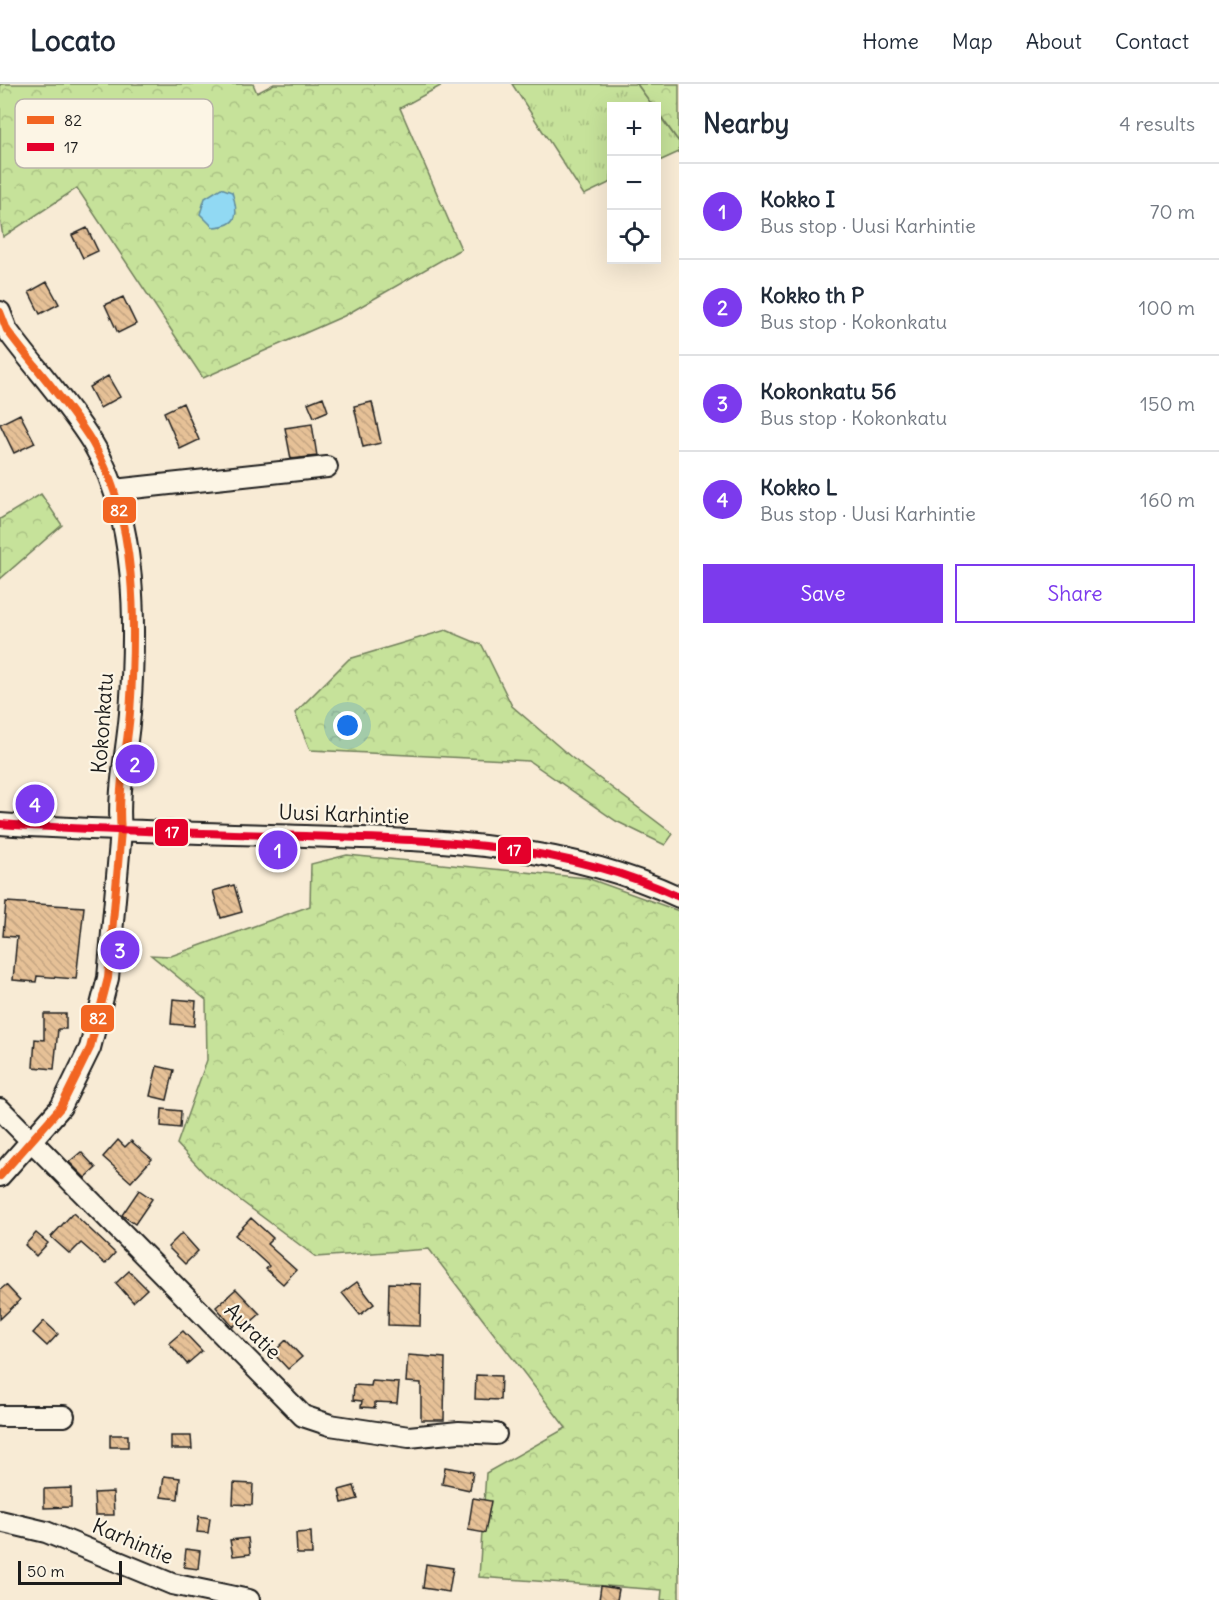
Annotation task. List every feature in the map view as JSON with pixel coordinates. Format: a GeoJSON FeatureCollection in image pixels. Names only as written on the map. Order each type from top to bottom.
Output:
{"type":"FeatureCollection","features":[{"type":"Feature","properties":{"kind":"street","name":"Kokonkatu"},"geometry":{"type":"LineString","coordinates":[[0,312],[7,330],[90,440],[114,490],[123,523],[132,594],[130,712],[119,811],[121,831],[108,978],[90,1048],[61,1107],[0,1176]]}},
{"type":"Feature","properties":{"kind":"street"},"geometry":{"type":"LineString","coordinates":[[114,490],[327,467]]}},
{"type":"Feature","properties":{"kind":"street","name":"Uusi Karhintie"},"geometry":{"type":"LineString","coordinates":[[0,824],[121,831],[442,841],[534,852],[592,866],[679,897]]}},
{"type":"Feature","properties":{"kind":"street","name":"Auratie"},"geometry":{"type":"LineString","coordinates":[[0,1109],[303,1416],[330,1425],[409,1437],[459,1432],[496,1434]]}},
{"type":"Feature","properties":{"kind":"street"},"geometry":{"type":"LineString","coordinates":[[0,1416],[64,1416]]}},
{"type":"Feature","properties":{"kind":"street","name":"Karhintie"},"geometry":{"type":"LineString","coordinates":[[0,1521],[74,1542],[172,1584],[249,1600]]}},
{"type":"Feature","properties":{"kind":"green space"},"geometry":{"type":"Polygon","coordinates":[[[0,84],[253,84],[257,93],[274,84],[444,84],[400,108],[461,249],[344,316],[203,378],[77,188],[3,237],[0,218],[0,84]]]}},
{"type":"Feature","properties":{"kind":"green space"},"geometry":{"type":"Polygon","coordinates":[[[512,84],[637,84],[650,102],[607,102],[607,184],[584,195],[512,84]]]}},
{"type":"Feature","properties":{"kind":"green space"},"geometry":{"type":"Polygon","coordinates":[[[637,84],[679,84],[679,142],[661,117],[661,102],[650,102],[637,84]]]}},
{"type":"Feature","properties":{"kind":"green space"},"geometry":{"type":"Polygon","coordinates":[[[661,118],[679,142],[679,152],[661,160],[661,118]]]}},
{"type":"Feature","properties":{"kind":"green space"},"geometry":{"type":"Polygon","coordinates":[[[41,494],[62,525],[0,579],[0,519],[41,494]]]}},
{"type":"Feature","properties":{"kind":"green space"},"geometry":{"type":"Polygon","coordinates":[[[446,630],[482,645],[512,706],[571,757],[673,834],[665,845],[616,821],[529,761],[310,750],[295,713],[349,659],[446,630]]]}},
{"type":"Feature","properties":{"kind":"green space"},"geometry":{"type":"Polygon","coordinates":[[[347,855],[587,878],[679,911],[679,1600],[661,1600],[662,1590],[479,1577],[486,1473],[566,1428],[429,1249],[316,1257],[205,1174],[177,1144],[207,1060],[206,1000],[151,955],[171,956],[310,906],[311,864],[347,855]]]}},
{"type":"Feature","properties":{"kind":"water"},"geometry":{"type":"Polygon","coordinates":[[[221,188],[232,192],[236,207],[235,217],[228,224],[213,227],[200,214],[205,198],[221,188]]]}},
{"type":"Feature","properties":{"kind":"building"},"geometry":{"type":"Polygon","coordinates":[[[87,228],[98,251],[83,258],[72,235],[87,228]]]}},
{"type":"Feature","properties":{"kind":"building"},"geometry":{"type":"Polygon","coordinates":[[[47,282],[59,304],[40,314],[29,292],[47,282]]]}},
{"type":"Feature","properties":{"kind":"building"},"geometry":{"type":"Polygon","coordinates":[[[123,297],[136,324],[118,333],[105,305],[123,297]]]}},
{"type":"Feature","properties":{"kind":"building"},"geometry":{"type":"Polygon","coordinates":[[[108,376],[120,397],[100,408],[89,387],[108,376]]]}},
{"type":"Feature","properties":{"kind":"building"},"geometry":{"type":"Polygon","coordinates":[[[323,397],[328,411],[314,417],[308,403],[323,397]]]}},
{"type":"Feature","properties":{"kind":"building"},"geometry":{"type":"Polygon","coordinates":[[[372,402],[381,443],[363,447],[354,406],[372,402]]]}},
{"type":"Feature","properties":{"kind":"building"},"geometry":{"type":"Polygon","coordinates":[[[183,403],[199,440],[180,449],[164,412],[183,403]]]}},
{"type":"Feature","properties":{"kind":"building"},"geometry":{"type":"Polygon","coordinates":[[[20,414],[35,443],[14,453],[0,424],[20,414]]]}},
{"type":"Feature","properties":{"kind":"building"},"geometry":{"type":"Polygon","coordinates":[[[312,424],[317,456],[291,459],[285,428],[312,424]]]}},
{"type":"Feature","properties":{"kind":"building"},"geometry":{"type":"Polygon","coordinates":[[[234,885],[242,912],[221,918],[213,891],[234,885]]]}},
{"type":"Feature","properties":{"kind":"building"},"geometry":{"type":"Polygon","coordinates":[[[6,902],[84,907],[76,979],[37,976],[36,982],[13,980],[17,937],[3,936],[6,902]]]}},
{"type":"Feature","properties":{"kind":"building"},"geometry":{"type":"Polygon","coordinates":[[[173,999],[196,1001],[194,1026],[171,1024],[173,999]]]}},
{"type":"Feature","properties":{"kind":"building"},"geometry":{"type":"Polygon","coordinates":[[[44,1014],[66,1014],[66,1029],[58,1029],[54,1069],[33,1067],[35,1039],[44,1040],[44,1014]]]}},
{"type":"Feature","properties":{"kind":"building"},"geometry":{"type":"Polygon","coordinates":[[[157,1066],[174,1070],[167,1100],[150,1096],[157,1066]]]}},
{"type":"Feature","properties":{"kind":"building"},"geometry":{"type":"Polygon","coordinates":[[[162,1109],[181,1111],[180,1128],[161,1126],[162,1109]]]}},
{"type":"Feature","properties":{"kind":"building"},"geometry":{"type":"Polygon","coordinates":[[[118,1140],[125,1147],[131,1141],[152,1159],[131,1182],[103,1157],[118,1140]]]}},
{"type":"Feature","properties":{"kind":"building"},"geometry":{"type":"Polygon","coordinates":[[[81,1152],[96,1168],[85,1178],[69,1162],[81,1152]]]}},
{"type":"Feature","properties":{"kind":"building"},"geometry":{"type":"Polygon","coordinates":[[[139,1190],[152,1199],[135,1224],[122,1215],[139,1190]]]}},
{"type":"Feature","properties":{"kind":"building"},"geometry":{"type":"Polygon","coordinates":[[[73,1213],[115,1253],[105,1264],[81,1243],[70,1254],[51,1237],[73,1213]]]}},
{"type":"Feature","properties":{"kind":"building"},"geometry":{"type":"Polygon","coordinates":[[[251,1218],[273,1238],[267,1244],[296,1270],[283,1284],[266,1269],[269,1266],[235,1235],[251,1218]]]}},
{"type":"Feature","properties":{"kind":"building"},"geometry":{"type":"Polygon","coordinates":[[[36,1233],[48,1243],[36,1256],[25,1245],[36,1233]]]}},
{"type":"Feature","properties":{"kind":"building"},"geometry":{"type":"Polygon","coordinates":[[[182,1233],[198,1251],[185,1264],[168,1247],[182,1233]]]}},
{"type":"Feature","properties":{"kind":"building"},"geometry":{"type":"Polygon","coordinates":[[[129,1271],[147,1289],[133,1302],[116,1283],[129,1271]]]}},
{"type":"Feature","properties":{"kind":"building"},"geometry":{"type":"Polygon","coordinates":[[[357,1282],[374,1304],[360,1315],[342,1293],[357,1282]]]}},
{"type":"Feature","properties":{"kind":"building"},"geometry":{"type":"Polygon","coordinates":[[[389,1283],[421,1284],[420,1326],[388,1325],[389,1283]]]}},
{"type":"Feature","properties":{"kind":"building"},"geometry":{"type":"Polygon","coordinates":[[[6,1285],[20,1300],[0,1319],[0,1290],[6,1285]]]}},
{"type":"Feature","properties":{"kind":"building"},"geometry":{"type":"Polygon","coordinates":[[[236,1289],[260,1314],[244,1328],[238,1322],[233,1327],[216,1307],[236,1289]]]}},
{"type":"Feature","properties":{"kind":"building"},"geometry":{"type":"Polygon","coordinates":[[[44,1321],[58,1334],[47,1346],[33,1333],[44,1321]]]}},
{"type":"Feature","properties":{"kind":"building"},"geometry":{"type":"Polygon","coordinates":[[[183,1331],[202,1351],[187,1364],[169,1343],[183,1331]]]}},
{"type":"Feature","properties":{"kind":"building"},"geometry":{"type":"Polygon","coordinates":[[[286,1340],[302,1357],[288,1369],[273,1353],[286,1340]]]}},
{"type":"Feature","properties":{"kind":"building"},"geometry":{"type":"Polygon","coordinates":[[[408,1355],[445,1358],[444,1420],[421,1420],[421,1383],[406,1382],[408,1355]]]}},
{"type":"Feature","properties":{"kind":"building"},"geometry":{"type":"Polygon","coordinates":[[[476,1375],[501,1376],[500,1400],[475,1399],[476,1375]]]}},
{"type":"Feature","properties":{"kind":"building"},"geometry":{"type":"Polygon","coordinates":[[[372,1381],[399,1383],[397,1403],[375,1402],[375,1408],[361,1407],[362,1401],[353,1400],[354,1385],[371,1386],[372,1381]]]}},
{"type":"Feature","properties":{"kind":"building"},"geometry":{"type":"Polygon","coordinates":[[[110,1435],[128,1435],[128,1447],[110,1447],[110,1435]]]}},
{"type":"Feature","properties":{"kind":"building"},"geometry":{"type":"Polygon","coordinates":[[[171,1436],[191,1436],[192,1449],[171,1449],[171,1436]]]}},
{"type":"Feature","properties":{"kind":"building"},"geometry":{"type":"Polygon","coordinates":[[[445,1467],[473,1472],[470,1490],[442,1484],[445,1467]]]}},
{"type":"Feature","properties":{"kind":"building"},"geometry":{"type":"Polygon","coordinates":[[[164,1476],[180,1478],[178,1499],[161,1497],[164,1476]]]}},
{"type":"Feature","properties":{"kind":"building"},"geometry":{"type":"Polygon","coordinates":[[[234,1483],[253,1484],[252,1505],[233,1504],[234,1483]]]}},
{"type":"Feature","properties":{"kind":"building"},"geometry":{"type":"Polygon","coordinates":[[[354,1486],[358,1499],[342,1503],[339,1490],[354,1486]]]}},
{"type":"Feature","properties":{"kind":"building"},"geometry":{"type":"Polygon","coordinates":[[[71,1488],[71,1507],[44,1508],[44,1489],[71,1488]]]}},
{"type":"Feature","properties":{"kind":"building"},"geometry":{"type":"Polygon","coordinates":[[[113,1492],[114,1515],[95,1515],[94,1493],[113,1492]]]}},
{"type":"Feature","properties":{"kind":"building"},"geometry":{"type":"Polygon","coordinates":[[[473,1498],[491,1501],[485,1533],[468,1530],[473,1498]]]}},
{"type":"Feature","properties":{"kind":"building"},"geometry":{"type":"Polygon","coordinates":[[[199,1516],[210,1518],[208,1533],[197,1532],[199,1516]]]}},
{"type":"Feature","properties":{"kind":"building"},"geometry":{"type":"Polygon","coordinates":[[[311,1532],[312,1554],[297,1554],[296,1533],[311,1532]]]}},
{"type":"Feature","properties":{"kind":"building"},"geometry":{"type":"Polygon","coordinates":[[[248,1538],[250,1554],[233,1556],[230,1540],[248,1538]]]}},
{"type":"Feature","properties":{"kind":"building"},"geometry":{"type":"Polygon","coordinates":[[[186,1549],[200,1551],[198,1569],[184,1567],[186,1549]]]}},
{"type":"Feature","properties":{"kind":"building"},"geometry":{"type":"Polygon","coordinates":[[[426,1564],[453,1568],[449,1592],[423,1588],[426,1564]]]}},
{"type":"Feature","properties":{"kind":"building"},"geometry":{"type":"Polygon","coordinates":[[[601,1586],[619,1589],[617,1600],[599,1600],[601,1586]]]}},
{"type":"Feature","properties":{"kind":"transit line","name":"82"},"geometry":{"type":"LineString","coordinates":[[0,312],[7,330],[83,428],[107,472],[126,538],[133,610],[130,713],[121,786],[121,831],[108,978],[90,1048],[61,1107],[0,1176]]}},
{"type":"Feature","properties":{"kind":"transit line","name":"17"},"geometry":{"type":"LineString","coordinates":[[0,824],[400,839],[495,847],[589,865],[635,879],[679,897]]}},
{"type":"Feature","properties":{"kind":"place","name":"Kokko th P"},"geometry":{"type":"Point","coordinates":[135,764]}},
{"type":"Feature","properties":{"kind":"place","name":"Kokko L"},"geometry":{"type":"Point","coordinates":[35,804]}},
{"type":"Feature","properties":{"kind":"place","name":"Kokko I"},"geometry":{"type":"Point","coordinates":[278,850]}},
{"type":"Feature","properties":{"kind":"place","name":"Kokonkatu 56"},"geometry":{"type":"Point","coordinates":[120,950]}}]}
